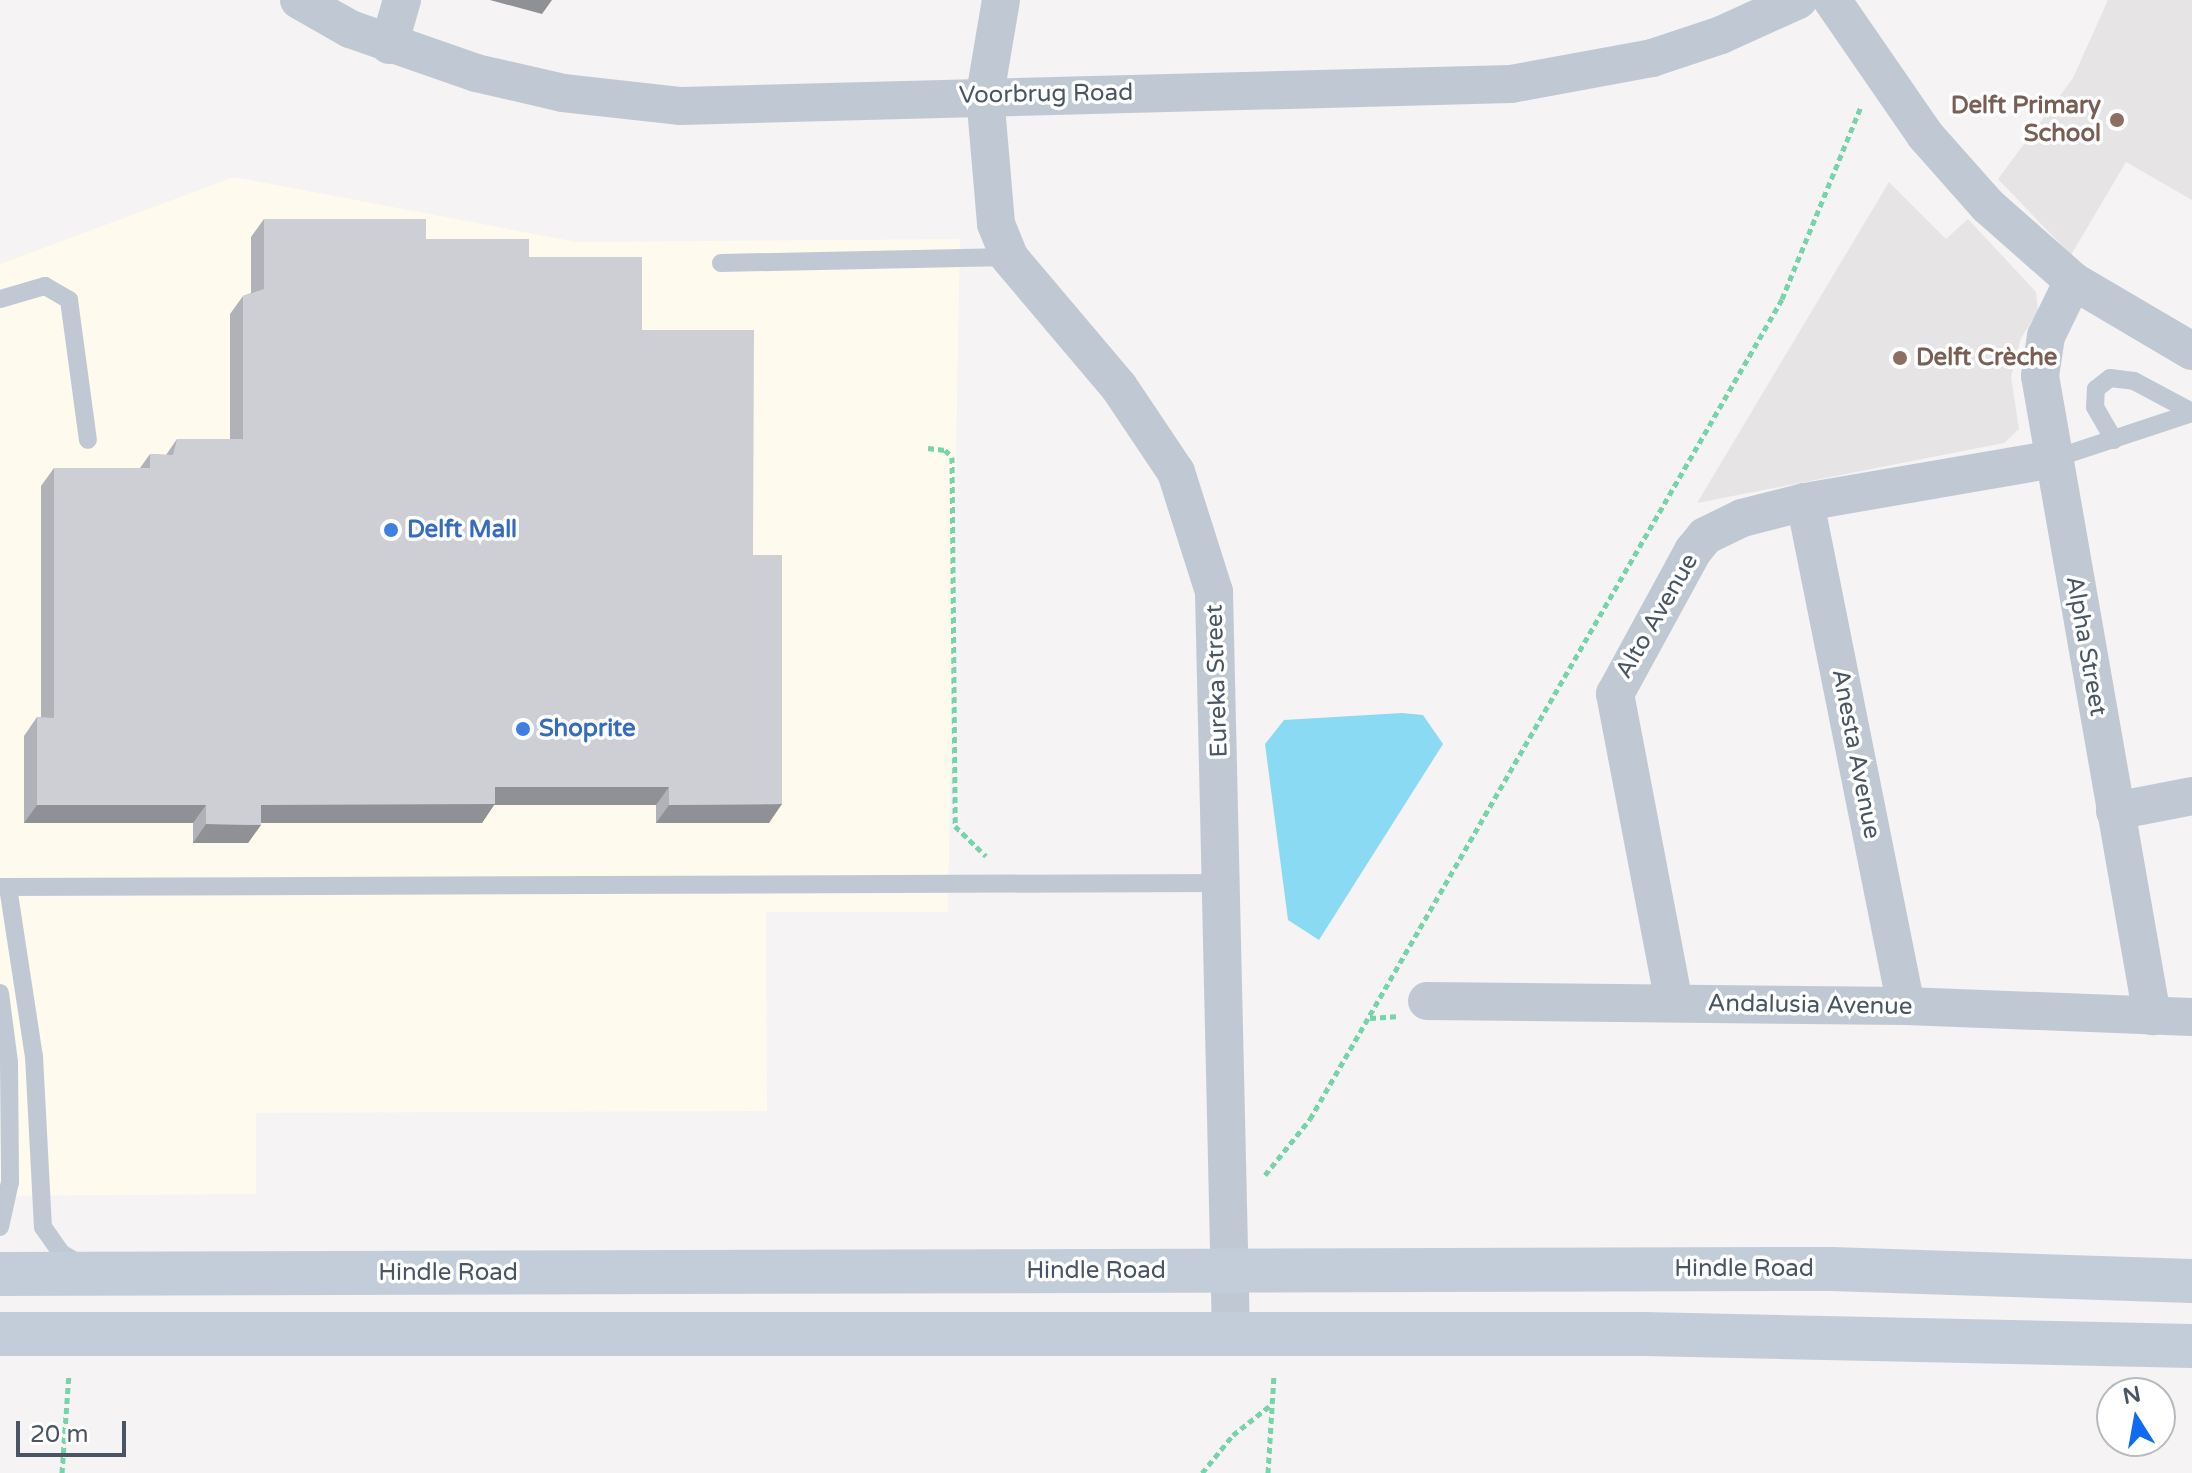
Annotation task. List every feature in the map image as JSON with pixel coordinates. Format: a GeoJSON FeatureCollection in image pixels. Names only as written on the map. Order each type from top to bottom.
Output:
{"type":"FeatureCollection","features":[{"type":"Feature","properties":{"kind":"main road","name":"Hindle Road"},"geometry":{"type":"LineString","coordinates":[[0,1274],[1831,1269],[2192,1281]]}},
{"type":"Feature","properties":{"kind":"main road"},"geometry":{"type":"LineString","coordinates":[[0,1334],[1645,1334],[2192,1346]]}},
{"type":"Feature","properties":{"kind":"street","name":"Voorbrug Road"},"geometry":{"type":"LineString","coordinates":[[299,0],[389,45],[505,81],[651,104],[1511,84],[1652,58],[1721,35],[1798,0]]}},
{"type":"Feature","properties":{"kind":"street"},"geometry":{"type":"LineString","coordinates":[[389,45],[402,0]]}},
{"type":"Feature","properties":{"kind":"street","name":"Eureka Street"},"geometry":{"type":"LineString","coordinates":[[1001,0],[985,95],[996,224],[1009,257],[1147,425],[1176,472],[1195,520],[1214,592],[1231,1335]]}},
{"type":"Feature","properties":{"kind":"street"},"geometry":{"type":"LineString","coordinates":[[1832,0],[1953,170],[2073,281],[2192,351]]}},
{"type":"Feature","properties":{"kind":"street","name":"Alpha Street"},"geometry":{"type":"LineString","coordinates":[[2073,281],[2042,355],[2040,376],[2152,1016]]}},
{"type":"Feature","properties":{"kind":"street","name":"Alto Avenue"},"geometry":{"type":"LineString","coordinates":[[1674,1003],[1615,694],[1705,536],[1742,518],[1805,502],[2053,459]]}},
{"type":"Feature","properties":{"kind":"street","name":"Anesta Avenue"},"geometry":{"type":"LineString","coordinates":[[1805,502],[1906,1006]]}},
{"type":"Feature","properties":{"kind":"street"},"geometry":{"type":"LineString","coordinates":[[2115,811],[2192,796]]}},
{"type":"Feature","properties":{"kind":"street","name":"Andalusia Avenue"},"geometry":{"type":"LineString","coordinates":[[1427,1001],[1906,1006],[2192,1017]]}},
{"type":"Feature","properties":{"kind":"lane"},"geometry":{"type":"LineString","coordinates":[[721,263],[1009,257]]}},
{"type":"Feature","properties":{"kind":"lane"},"geometry":{"type":"LineString","coordinates":[[0,299],[45,286],[69,300],[88,440]]}},
{"type":"Feature","properties":{"kind":"lane"},"geometry":{"type":"LineString","coordinates":[[2114,440],[2095,407],[2096,389],[2110,378],[2134,381],[2192,412]]}},
{"type":"Feature","properties":{"kind":"lane"},"geometry":{"type":"LineString","coordinates":[[2053,459],[2192,412]]}},
{"type":"Feature","properties":{"kind":"lane"},"geometry":{"type":"LineString","coordinates":[[101,1273],[61,1253],[43,1227],[34,1056],[4,887],[1223,883]]}},
{"type":"Feature","properties":{"kind":"lane"},"geometry":{"type":"LineString","coordinates":[[0,993],[9,1062],[10,1182],[0,1227]]}},
{"type":"Feature","properties":{"kind":"path"},"geometry":{"type":"LineString","coordinates":[[1262,1179],[1310,1119],[1782,299],[1868,93]]}},
{"type":"Feature","properties":{"kind":"path"},"geometry":{"type":"LineString","coordinates":[[928,448],[952,457],[955,826],[990,858]]}},
{"type":"Feature","properties":{"kind":"path"},"geometry":{"type":"LineString","coordinates":[[1268,1473],[1274,1370]]}},
{"type":"Feature","properties":{"kind":"path"},"geometry":{"type":"LineString","coordinates":[[62,1473],[69,1371]]}},
{"type":"Feature","properties":{"kind":"path"},"geometry":{"type":"LineString","coordinates":[[1202,1473],[1233,1435],[1273,1404]]}},
{"type":"Feature","properties":{"kind":"shaded area","name":"Delft Primary School"},"geometry":{"type":"Polygon","coordinates":[[[2108,0],[2192,0],[2192,200],[2126,162],[2071,255],[1998,179],[2073,78],[2108,0]]]}},
{"type":"Feature","properties":{"kind":"shaded area"},"geometry":{"type":"Polygon","coordinates":[[[234,177],[577,242],[960,239],[948,912],[766,912],[767,1111],[256,1113],[256,1194],[0,1196],[0,264],[234,177]]]}},
{"type":"Feature","properties":{"kind":"shaded area","name":"Delft Crèche"},"geometry":{"type":"Polygon","coordinates":[[[1889,182],[1946,239],[1968,219],[2036,292],[2038,312],[2021,338],[2011,377],[2019,429],[2004,443],[1697,503],[1889,182]]]}},
{"type":"Feature","properties":{"kind":"water"},"geometry":{"type":"Polygon","coordinates":[[[1402,713],[1423,715],[1443,744],[1319,940],[1288,920],[1265,744],[1284,720],[1402,713]]]}},
{"type":"Feature","properties":{"kind":"building","name":"Delft Mall"},"geometry":{"type":"Polygon","coordinates":[[[264,219],[426,219],[426,239],[529,239],[529,257],[642,257],[642,330],[754,330],[753,555],[782,555],[782,804],[669,805],[669,787],[495,787],[495,804],[261,805],[261,825],[206,824],[206,805],[37,805],[37,717],[54,718],[54,468],[150,468],[150,454],[173,455],[177,439],[243,439],[243,296],[264,289],[264,219]]]}},
{"type":"Feature","properties":{"kind":"place","name":"Delft Primary School"},"geometry":{"type":"Point","coordinates":[2117,120]}},
{"type":"Feature","properties":{"kind":"place","name":"Delft Crèche"},"geometry":{"type":"Point","coordinates":[1900,358]}},
{"type":"Feature","properties":{"kind":"place","name":"Delft Mall"},"geometry":{"type":"Point","coordinates":[391,530]}},
{"type":"Feature","properties":{"kind":"place","name":"Shoprite"},"geometry":{"type":"Point","coordinates":[523,729]}}]}
